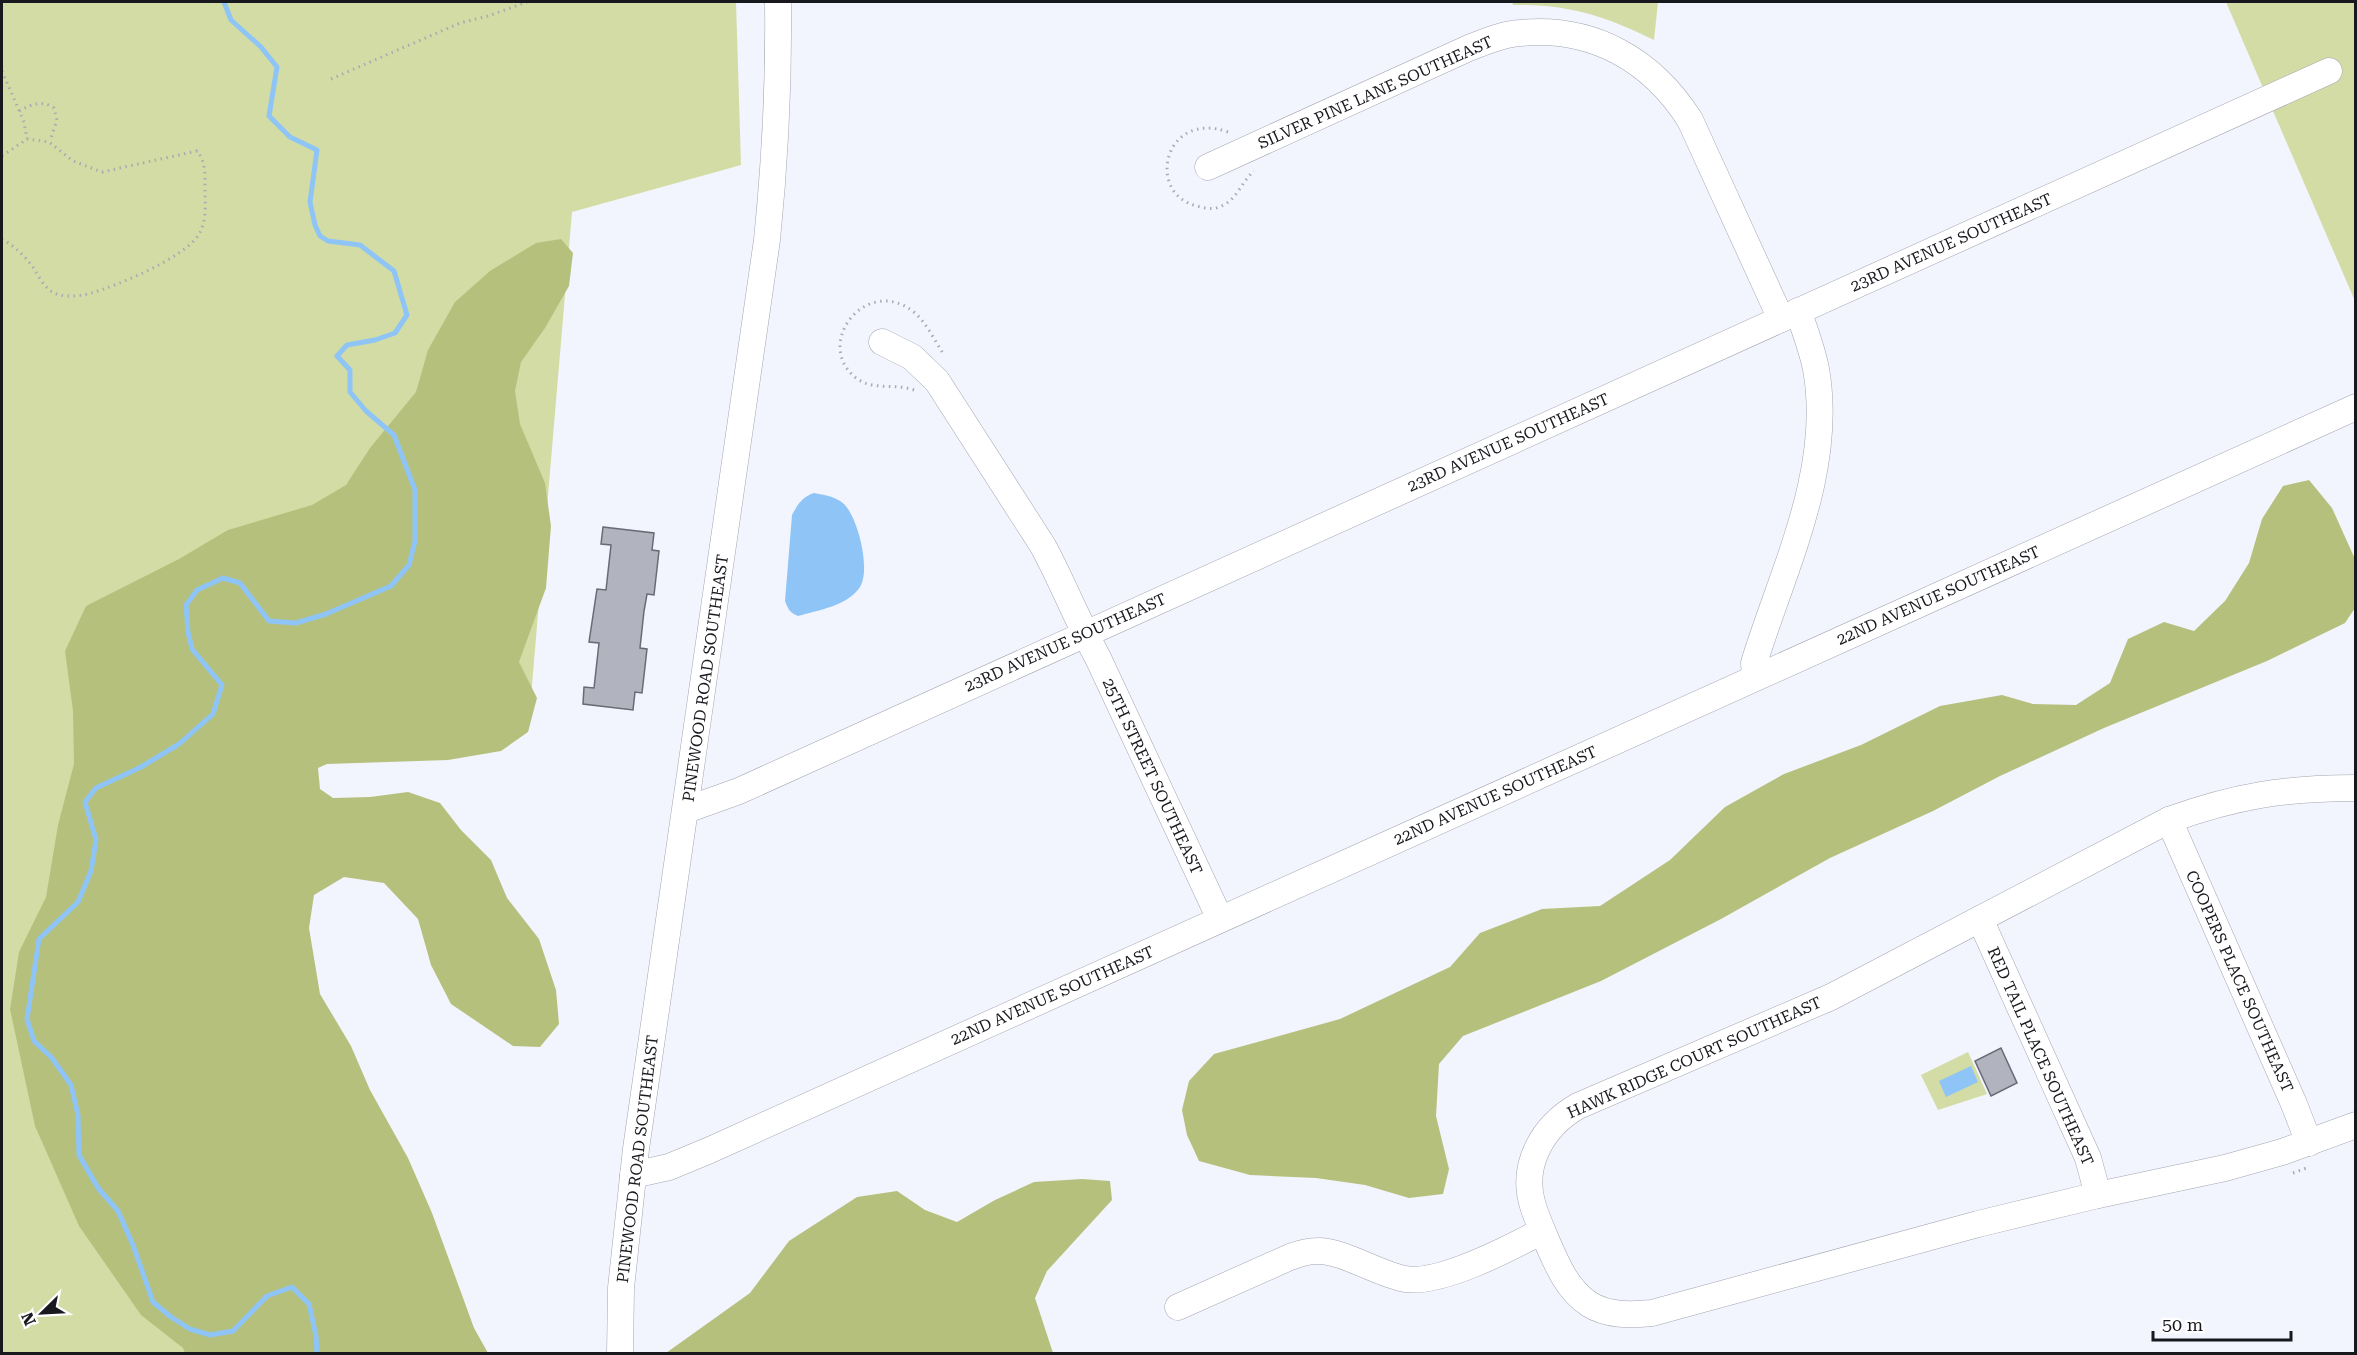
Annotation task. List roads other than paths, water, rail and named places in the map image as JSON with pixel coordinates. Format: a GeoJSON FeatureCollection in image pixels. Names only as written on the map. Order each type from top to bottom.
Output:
{"type":"FeatureCollection","features":[{"type":"Feature","properties":{"kind":"street","name":"PINEWOOD ROAD SOUTHEAST"},"geometry":{"type":"LineString","coordinates":[[620,1353],[621,1288],[633,1175],[767,240],[775,165],[779,76],[778,2]]}},
{"type":"Feature","properties":{"kind":"street","name":"SILVER PINE LANE SOUTHEAST"},"geometry":{"type":"LineString","coordinates":[[1208,167],[1472,47],[1519,33],[1539,32],[1582,38],[1611,48],[1639,63],[1667,88],[1690,120],[1816,368],[1819,402],[1816,455],[1790,562],[1754,663],[1755,677]]}},
{"type":"Feature","properties":{"kind":"street","name":"23RD AVENUE SOUTHEAST"},"geometry":{"type":"LineString","coordinates":[[686,810],[730,795],[2329,71]]}},
{"type":"Feature","properties":{"kind":"street","name":"25TH STREET SOUTHEAST"},"geometry":{"type":"LineString","coordinates":[[882,342],[912,357],[937,381],[1043,546],[1058,573],[1084,633],[1098,658],[1220,919]]}},
{"type":"Feature","properties":{"kind":"street","name":"22ND AVENUE SOUTHEAST"},"geometry":{"type":"LineString","coordinates":[[633,1175],[669,1167],[710,1150],[2355,407]]}},
{"type":"Feature","properties":{"kind":"street","name":"HAWK RIDGE COURT SOUTHEAST"},"geometry":{"type":"LineString","coordinates":[[2355,788],[2315,788],[2260,794],[2207,807],[2169,820],[1788,1017],[1578,1106],[1561,1116],[1539,1143],[1529,1175],[1532,1205],[1564,1279],[1589,1304],[1606,1311],[1637,1314],[1652,1313],[1978,1224],[2098,1194],[2225,1168],[2309,1143],[2355,1125]]}},
{"type":"Feature","properties":{"kind":"street","name":"COOPERS PLACE SOUTHEAST"},"geometry":{"type":"LineString","coordinates":[[2169,820],[2309,1143]]}},
{"type":"Feature","properties":{"kind":"street","name":"RED TAIL PLACE SOUTHEAST"},"geometry":{"type":"LineString","coordinates":[[1980,919],[2088,1158],[2098,1194]]}},
{"type":"Feature","properties":{"kind":"street"},"geometry":{"type":"LineString","coordinates":[[1178,1307],[1290,1257],[1305,1253],[1319,1251],[1334,1254],[1388,1275],[1420,1280],[1450,1273],[1542,1230]]}},
{"type":"Feature","properties":{"kind":"water"},"geometry":{"type":"Polygon","coordinates":[[[814,493],[837,499],[849,511],[861,544],[863,579],[860,587],[848,599],[798,616],[793,614],[785,601],[792,515],[801,501],[814,493]]]}},
{"type":"Feature","properties":{"kind":"water"},"geometry":{"type":"Polygon","coordinates":[[[1971,1066],[1978,1082],[1946,1097],[1939,1081],[1971,1066]]]}},
{"type":"Feature","properties":{"kind":"waterway"},"geometry":{"type":"LineString","coordinates":[[224,2],[231,20],[261,47],[277,67],[269,116],[290,137],[317,150],[310,202],[320,236],[328,241],[360,245],[394,271],[407,315],[395,333],[375,340],[347,345],[337,356],[350,370],[350,392],[366,411],[394,435],[415,490],[415,541],[409,565],[391,586],[326,614],[296,623],[269,621],[240,583],[223,578],[197,590],[186,605],[188,632],[192,649],[222,685],[213,714],[179,744],[141,767],[96,788],[85,802],[96,840],[91,871],[78,902],[39,939],[27,1019],[34,1041],[52,1058],[71,1085],[78,1115],[79,1155],[98,1188],[118,1211],[153,1302],[190,1329],[210,1335],[233,1331],[267,1296],[292,1287],[309,1304],[316,1336],[317,1354]]}}]}
